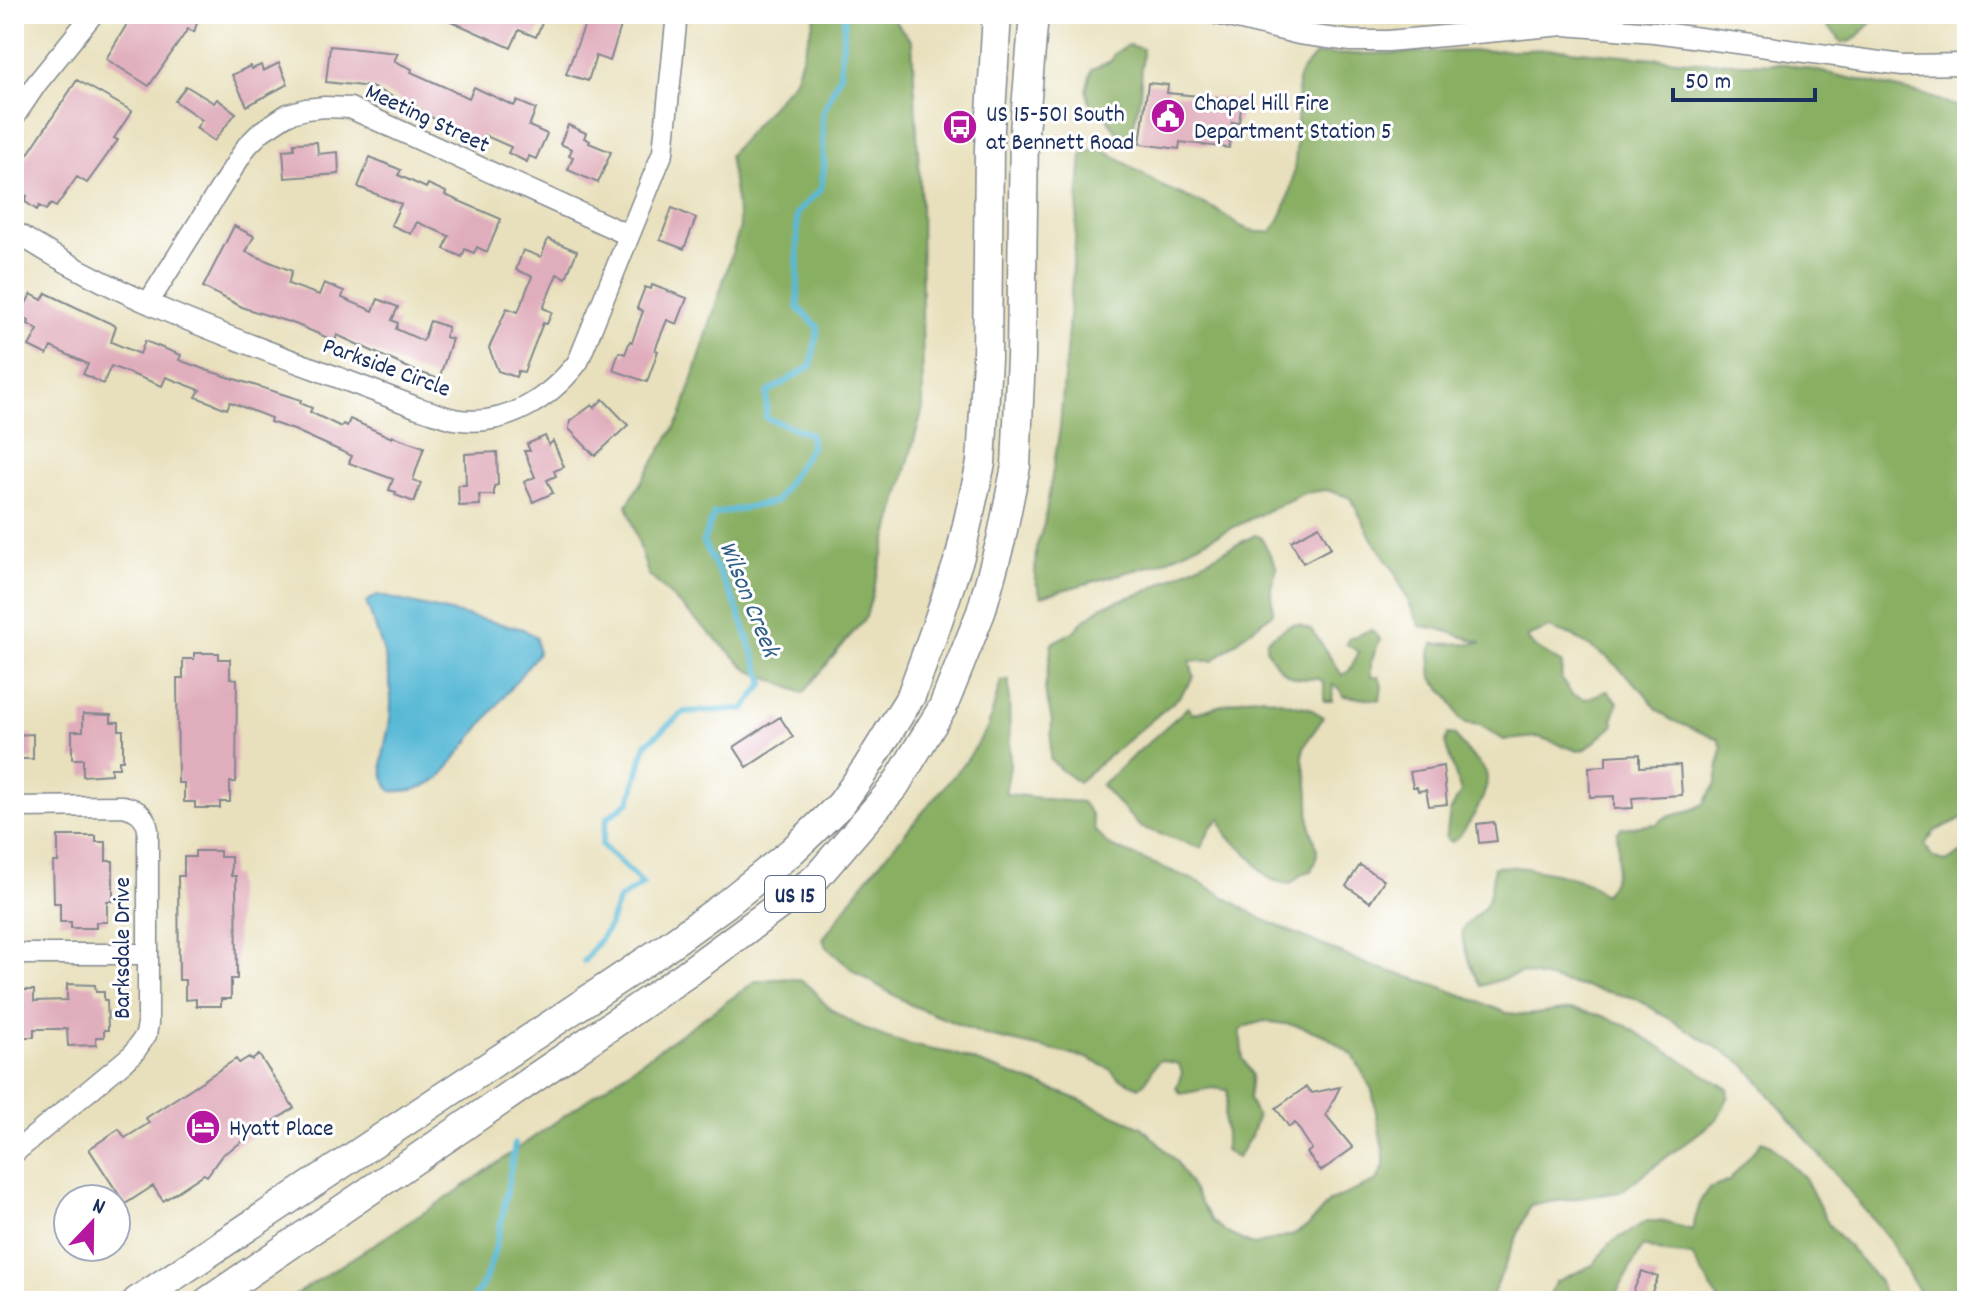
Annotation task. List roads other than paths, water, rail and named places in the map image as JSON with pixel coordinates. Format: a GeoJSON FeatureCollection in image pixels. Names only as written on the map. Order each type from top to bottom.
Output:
{"type":"FeatureCollection","features":[{"type":"Feature","properties":{"kind":"highway","name":"US 15"},"geometry":{"type":"LineString","coordinates":[[137,1301],[661,951],[726,904],[791,852],[841,804],[867,767],[911,696],[960,556],[981,463],[987,359],[989,147],[997,14]]}},
{"type":"Feature","properties":{"kind":"highway","name":"US 15"},"geometry":{"type":"LineString","coordinates":[[208,1301],[753,926],[816,878],[895,786],[943,707],[981,612],[1001,540],[1016,466],[1024,132],[1034,14]]}},
{"type":"Feature","properties":{"kind":"street"},"geometry":{"type":"LineString","coordinates":[[14,117],[46,71],[93,14]]}},
{"type":"Feature","properties":{"kind":"street","name":"Parkside Circle"},"geometry":{"type":"LineString","coordinates":[[14,231],[91,277],[148,303],[418,408],[454,419],[477,420],[523,410],[562,381],[578,362],[595,326],[665,142],[677,14]]}},
{"type":"Feature","properties":{"kind":"street"},"geometry":{"type":"LineString","coordinates":[[1217,14],[1299,34],[1351,41],[1401,40],[1564,25],[1654,32],[1903,65],[1967,64]]}},
{"type":"Feature","properties":{"kind":"street","name":"Meeting Street"},"geometry":{"type":"LineString","coordinates":[[148,303],[247,146],[275,121],[306,109],[350,108],[628,235]]}},
{"type":"Feature","properties":{"kind":"street","name":"Barksdale Drive"},"geometry":{"type":"LineString","coordinates":[[14,807],[123,806],[143,816],[148,830],[148,1023],[141,1045],[14,1153]]}},
{"type":"Feature","properties":{"kind":"street"},"geometry":{"type":"LineString","coordinates":[[14,954],[147,954]]}},
{"type":"Feature","properties":{"kind":"water"},"geometry":{"type":"Polygon","coordinates":[[[377,595],[523,629],[536,637],[538,653],[440,778],[410,790],[391,791],[383,774],[390,719],[390,688],[386,659],[366,602],[377,595]]]}},
{"type":"Feature","properties":{"kind":"waterway","name":"Wilson Creek"},"geometry":{"type":"LineString","coordinates":[[584,961],[608,928],[619,899],[643,884],[602,845],[607,818],[630,801],[646,744],[684,712],[744,709],[764,683],[735,603],[703,542],[714,514],[775,502],[811,447],[810,434],[766,418],[767,393],[811,366],[818,327],[798,308],[797,213],[821,189],[824,167],[822,115],[840,75],[845,14]]}},
{"type":"Feature","properties":{"kind":"waterway","name":"Wilson Creek"},"geometry":{"type":"LineString","coordinates":[[471,1301],[480,1288],[495,1250],[515,1144]]}},
{"type":"Feature","properties":{"kind":"place","name":"Chapel Hill Fire Department Station 5"},"geometry":{"type":"Point","coordinates":[1168,116]}},
{"type":"Feature","properties":{"kind":"place","name":"US 15-501 South at Bennett Road"},"geometry":{"type":"Point","coordinates":[960,127]}},
{"type":"Feature","properties":{"kind":"place","name":"Hyatt Place"},"geometry":{"type":"Point","coordinates":[203,1127]}}]}
